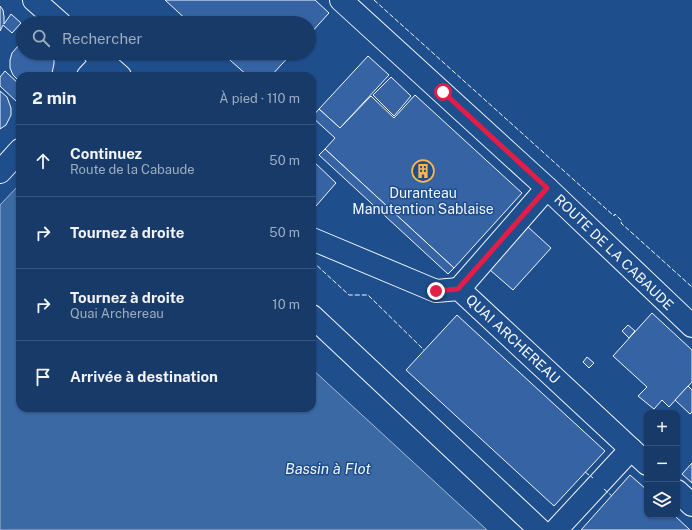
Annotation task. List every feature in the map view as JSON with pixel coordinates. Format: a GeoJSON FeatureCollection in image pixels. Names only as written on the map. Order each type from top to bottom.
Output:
{"type":"FeatureCollection","features":[{"type":"Feature","properties":{"kind":"street"},"geometry":{"type":"LineString","coordinates":[[34,0],[52,16]]}},
{"type":"Feature","properties":{"kind":"street","name":"ROUTE DE LA CABAUDE"},"geometry":{"type":"LineString","coordinates":[[341,0],[547,188],[692,326]]}},
{"type":"Feature","properties":{"kind":"street"},"geometry":{"type":"LineString","coordinates":[[95,63],[112,72]]}},
{"type":"Feature","properties":{"kind":"street"},"geometry":{"type":"LineString","coordinates":[[0,172],[16,154]]}},
{"type":"Feature","properties":{"kind":"street"},"geometry":{"type":"LineString","coordinates":[[458,289],[547,188]]}},
{"type":"Feature","properties":{"kind":"street","name":"QUAI ARCHEREAU"},"geometry":{"type":"LineString","coordinates":[[316,241],[436,291],[458,289],[644,461]]}},
{"type":"Feature","properties":{"kind":"street"},"geometry":{"type":"LineString","coordinates":[[316,320],[540,530]]}},
{"type":"Feature","properties":{"kind":"street"},"geometry":{"type":"LineString","coordinates":[[556,530],[631,449]]}},
{"type":"Feature","properties":{"kind":"street"},"geometry":{"type":"LineString","coordinates":[[680,495],[692,505]]}},
{"type":"Feature","properties":{"kind":"water","name":"Bassin à Flot"},"geometry":{"type":"Polygon","coordinates":[[[16,188],[16,412],[316,412],[316,373],[487,530],[0,530],[0,205],[16,188]]]}},
{"type":"Feature","properties":{"kind":"building"},"geometry":{"type":"Polygon","coordinates":[[[165,0],[315,0],[329,13],[316,27],[316,16],[182,16],[165,0]]]}},
{"type":"Feature","properties":{"kind":"building"},"geometry":{"type":"Polygon","coordinates":[[[0,6],[3,10],[4,24],[11,14],[16,18],[16,29],[12,33],[3,25],[0,31],[0,6]]]}},
{"type":"Feature","properties":{"kind":"building"},"geometry":{"type":"Polygon","coordinates":[[[16,48],[16,60],[54,60],[52,72],[16,72],[16,78],[10,68],[12,53],[16,48]]]}},
{"type":"Feature","properties":{"kind":"building"},"geometry":{"type":"Polygon","coordinates":[[[368,56],[389,75],[340,128],[319,109],[368,56]]]}},
{"type":"Feature","properties":{"kind":"building"},"geometry":{"type":"Polygon","coordinates":[[[230,60],[286,60],[275,72],[243,72],[230,60]]]}},
{"type":"Feature","properties":{"kind":"building"},"geometry":{"type":"Polygon","coordinates":[[[5,71],[16,81],[16,101],[0,86],[0,77],[5,71]]]}},
{"type":"Feature","properties":{"kind":"building"},"geometry":{"type":"Polygon","coordinates":[[[391,77],[411,96],[394,116],[373,95],[391,77]]]}},
{"type":"Feature","properties":{"kind":"building"},"geometry":{"type":"Polygon","coordinates":[[[0,91],[7,97],[11,108],[11,115],[6,125],[0,129],[0,91]]]}},
{"type":"Feature","properties":{"kind":"building","name":"Duranteau Manutention Sablaise"},"geometry":{"type":"Polygon","coordinates":[[[415,95],[522,193],[454,268],[325,149],[335,138],[316,121],[316,112],[319,109],[340,128],[371,96],[394,118],[415,95]]]}},
{"type":"Feature","properties":{"kind":"building"},"geometry":{"type":"Polygon","coordinates":[[[325,149],[454,268],[448,274],[319,155],[325,149]]]}},
{"type":"Feature","properties":{"kind":"building"},"geometry":{"type":"Polygon","coordinates":[[[316,164],[336,183],[316,206],[316,164]]]}},
{"type":"Feature","properties":{"kind":"building"},"geometry":{"type":"Polygon","coordinates":[[[528,227],[551,248],[513,290],[490,270],[528,227]]]}},
{"type":"Feature","properties":{"kind":"building"},"geometry":{"type":"Polygon","coordinates":[[[652,313],[692,350],[692,382],[669,407],[662,400],[654,409],[638,396],[647,387],[613,356],[652,313]]]}},
{"type":"Feature","properties":{"kind":"building"},"geometry":{"type":"Polygon","coordinates":[[[457,315],[605,451],[554,506],[406,370],[457,315]]]}},
{"type":"Feature","properties":{"kind":"building"},"geometry":{"type":"Polygon","coordinates":[[[628,325],[635,331],[629,338],[622,331],[628,325]]]}},
{"type":"Feature","properties":{"kind":"building"},"geometry":{"type":"Polygon","coordinates":[[[587,357],[594,363],[589,368],[583,362],[587,357]]]}},
{"type":"Feature","properties":{"kind":"building"},"geometry":{"type":"Polygon","coordinates":[[[688,386],[692,390],[692,412],[690,414],[675,400],[688,386]]]}},
{"type":"Feature","properties":{"kind":"building"},"geometry":{"type":"Polygon","coordinates":[[[692,463],[692,483],[682,474],[692,463]]]}},
{"type":"Feature","properties":{"kind":"building"},"geometry":{"type":"Polygon","coordinates":[[[630,475],[644,487],[644,518],[677,518],[690,530],[581,530],[630,475]]]}},
{"type":"Feature","properties":{"kind":"fence"},"geometry":{"type":"LineString","coordinates":[[374,0],[614,216],[615,214],[622,221],[621,223],[692,287]]}},
{"type":"Feature","properties":{"kind":"fence"},"geometry":{"type":"LineString","coordinates":[[316,265],[349,295],[368,295],[424,350]]}},
{"type":"Feature","properties":{"kind":"fence"},"geometry":{"type":"LineString","coordinates":[[585,472],[593,478]]}},
{"type":"Feature","properties":{"kind":"fence"},"geometry":{"type":"LineString","coordinates":[[604,489],[612,496]]}},
{"type":"Feature","properties":{"kind":"place","name":"Duranteau Manutention Sablaise"},"geometry":{"type":"Point","coordinates":[423,171]}},
{"type":"Feature","properties":{"kind":"route"},"geometry":{"type":"LineString","coordinates":[[436,291],[458,289],[547,188],[443,92]]}}]}
